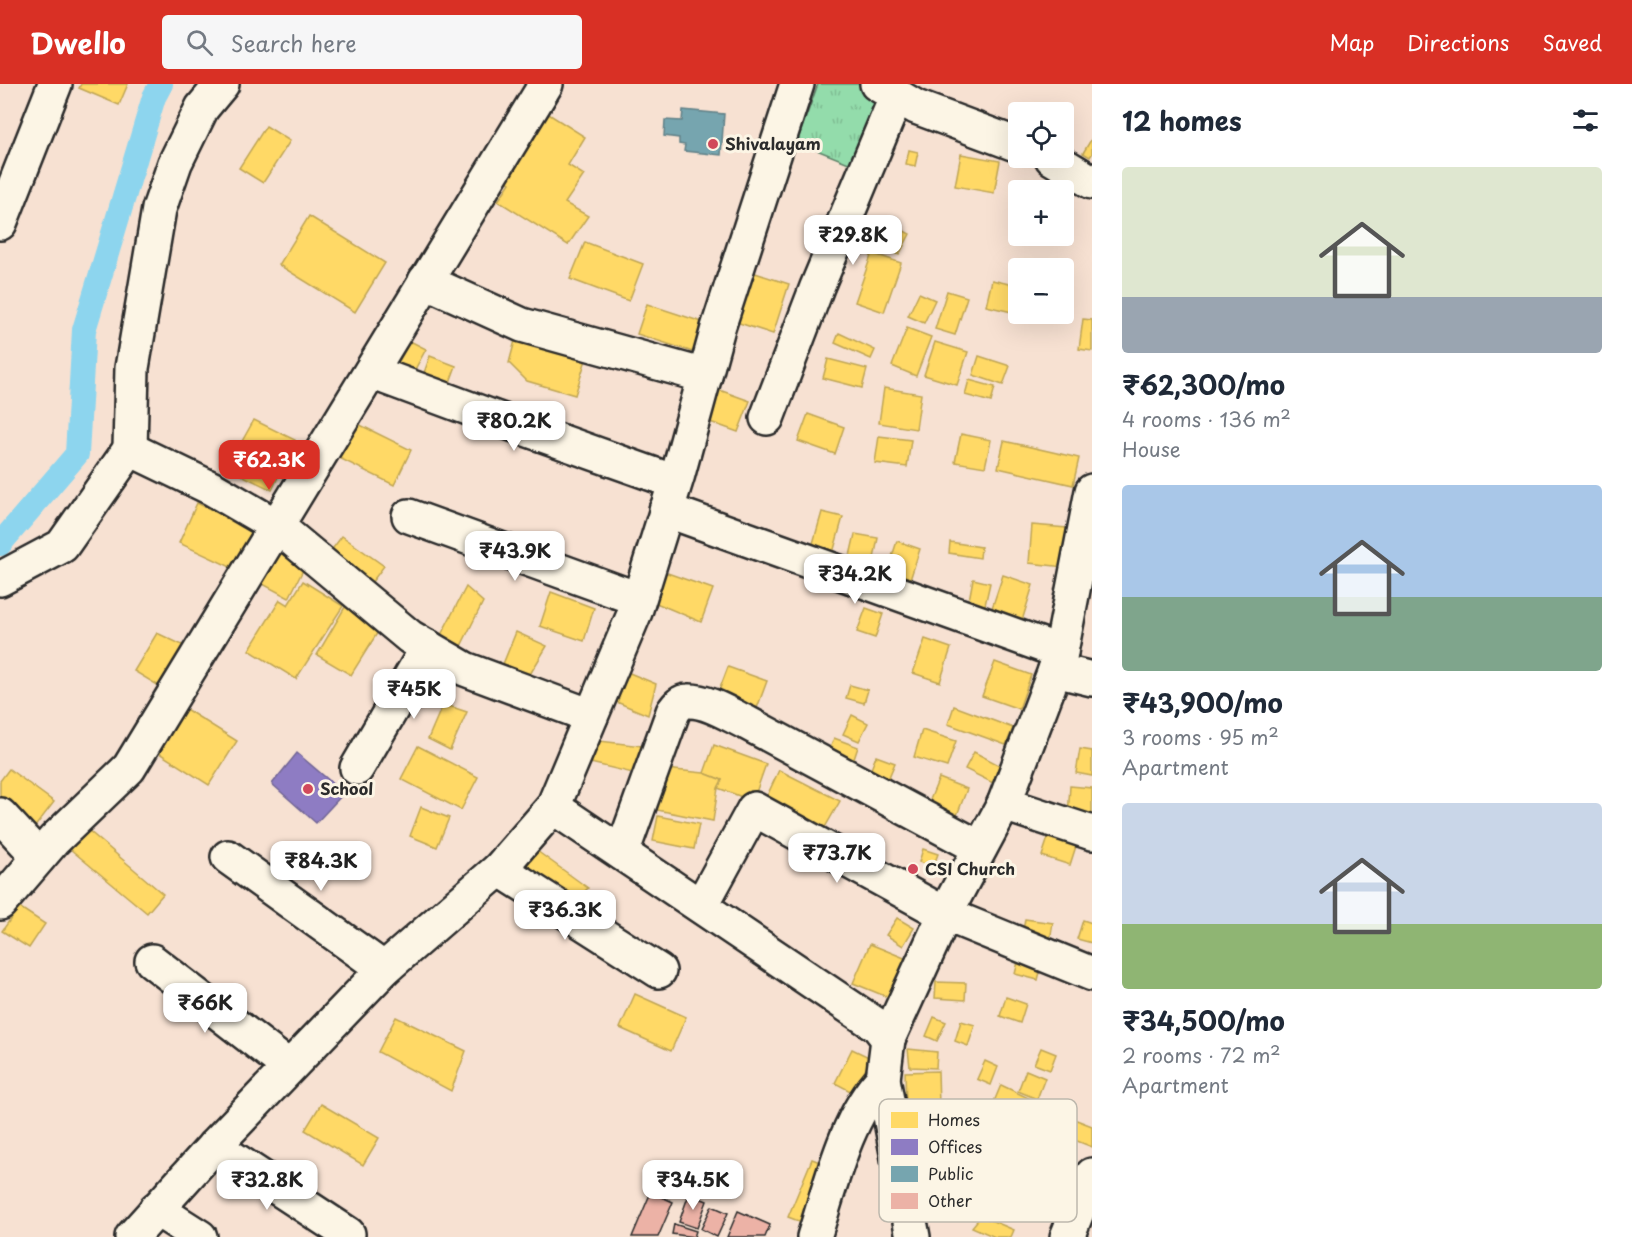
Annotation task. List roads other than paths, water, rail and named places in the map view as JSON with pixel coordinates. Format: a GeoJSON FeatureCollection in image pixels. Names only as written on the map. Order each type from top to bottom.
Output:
{"type":"FeatureCollection","features":[{"type":"Feature","properties":{"kind":"street"},"geometry":{"type":"LineString","coordinates":[[0,223],[55,84]]}},
{"type":"Feature","properties":{"kind":"street"},"geometry":{"type":"LineString","coordinates":[[0,579],[63,546],[130,449],[132,369],[159,209],[175,163],[202,108],[222,84]]}},
{"type":"Feature","properties":{"kind":"street"},"geometry":{"type":"LineString","coordinates":[[0,903],[54,840],[129,768],[546,84]]}},
{"type":"Feature","properties":{"kind":"street"},"geometry":{"type":"LineString","coordinates":[[132,1237],[214,1146],[384,969],[499,869],[553,807],[638,599],[671,496],[718,328],[797,84]]}},
{"type":"Feature","properties":{"kind":"street"},"geometry":{"type":"LineString","coordinates":[[766,418],[817,287],[887,90],[916,107],[1008,141]]}},
{"type":"Feature","properties":{"kind":"street"},"geometry":{"type":"LineString","coordinates":[[1069,168],[1092,182]]}},
{"type":"Feature","properties":{"kind":"street"},"geometry":{"type":"LineString","coordinates":[[425,281],[522,325],[705,376]]}},
{"type":"Feature","properties":{"kind":"street"},"geometry":{"type":"LineString","coordinates":[[371,372],[495,418],[671,496],[1058,661],[1092,679]]}},
{"type":"Feature","properties":{"kind":"street"},"geometry":{"type":"LineString","coordinates":[[130,449],[213,489],[278,526],[410,638],[465,669],[591,716]]}},
{"type":"Feature","properties":{"kind":"street"},"geometry":{"type":"LineString","coordinates":[[887,1099],[883,1079],[888,1039],[945,914],[1004,804],[1058,661],[1084,577],[1092,491]]}},
{"type":"Feature","properties":{"kind":"street"},"geometry":{"type":"LineString","coordinates":[[409,516],[638,599]]}},
{"type":"Feature","properties":{"kind":"street"},"geometry":{"type":"LineString","coordinates":[[357,768],[428,648]]}},
{"type":"Feature","properties":{"kind":"street"},"geometry":{"type":"LineString","coordinates":[[621,853],[673,712],[679,704],[687,701],[708,705],[747,723],[980,848]]}},
{"type":"Feature","properties":{"kind":"street"},"geometry":{"type":"LineString","coordinates":[[1004,804],[1092,833]]}},
{"type":"Feature","properties":{"kind":"street"},"geometry":{"type":"LineString","coordinates":[[553,807],[878,1026],[888,1039]]}},
{"type":"Feature","properties":{"kind":"street"},"geometry":{"type":"LineString","coordinates":[[700,906],[754,809],[945,914],[1092,974]]}},
{"type":"Feature","properties":{"kind":"street"},"geometry":{"type":"LineString","coordinates":[[0,815],[39,858]]}},
{"type":"Feature","properties":{"kind":"street"},"geometry":{"type":"LineString","coordinates":[[228,857],[384,969]]}},
{"type":"Feature","properties":{"kind":"street"},"geometry":{"type":"LineString","coordinates":[[499,869],[659,971]]}},
{"type":"Feature","properties":{"kind":"street"},"geometry":{"type":"LineString","coordinates":[[152,961],[289,1067]]}},
{"type":"Feature","properties":{"kind":"street"},"geometry":{"type":"LineString","coordinates":[[814,1237],[840,1158],[862,1105],[883,1079]]}},
{"type":"Feature","properties":{"kind":"street"},"geometry":{"type":"LineString","coordinates":[[214,1146],[348,1234]]}},
{"type":"Feature","properties":{"kind":"street"},"geometry":{"type":"LineString","coordinates":[[1077,1212],[1092,1175]]}},
{"type":"Feature","properties":{"kind":"street"},"geometry":{"type":"LineString","coordinates":[[156,1209],[200,1237]]}},
{"type":"Feature","properties":{"kind":"street"},"geometry":{"type":"LineString","coordinates":[[910,1222],[913,1237]]}},
{"type":"Feature","properties":{"kind":"street"},"geometry":{"type":"LineString","coordinates":[[1067,1237],[1073,1222]]}},
{"type":"Feature","properties":{"kind":"waterway"},"geometry":{"type":"LineString","coordinates":[[0,544],[77,454],[84,330],[154,97],[161,84]]}},
{"type":"Feature","properties":{"kind":"place","name":"Shivalayam"},"geometry":{"type":"Point","coordinates":[713,144]}},
{"type":"Feature","properties":{"kind":"place","name":"School"},"geometry":{"type":"Point","coordinates":[308,789]}},
{"type":"Feature","properties":{"kind":"place","name":"CSI Church"},"geometry":{"type":"Point","coordinates":[913,869]}}]}
